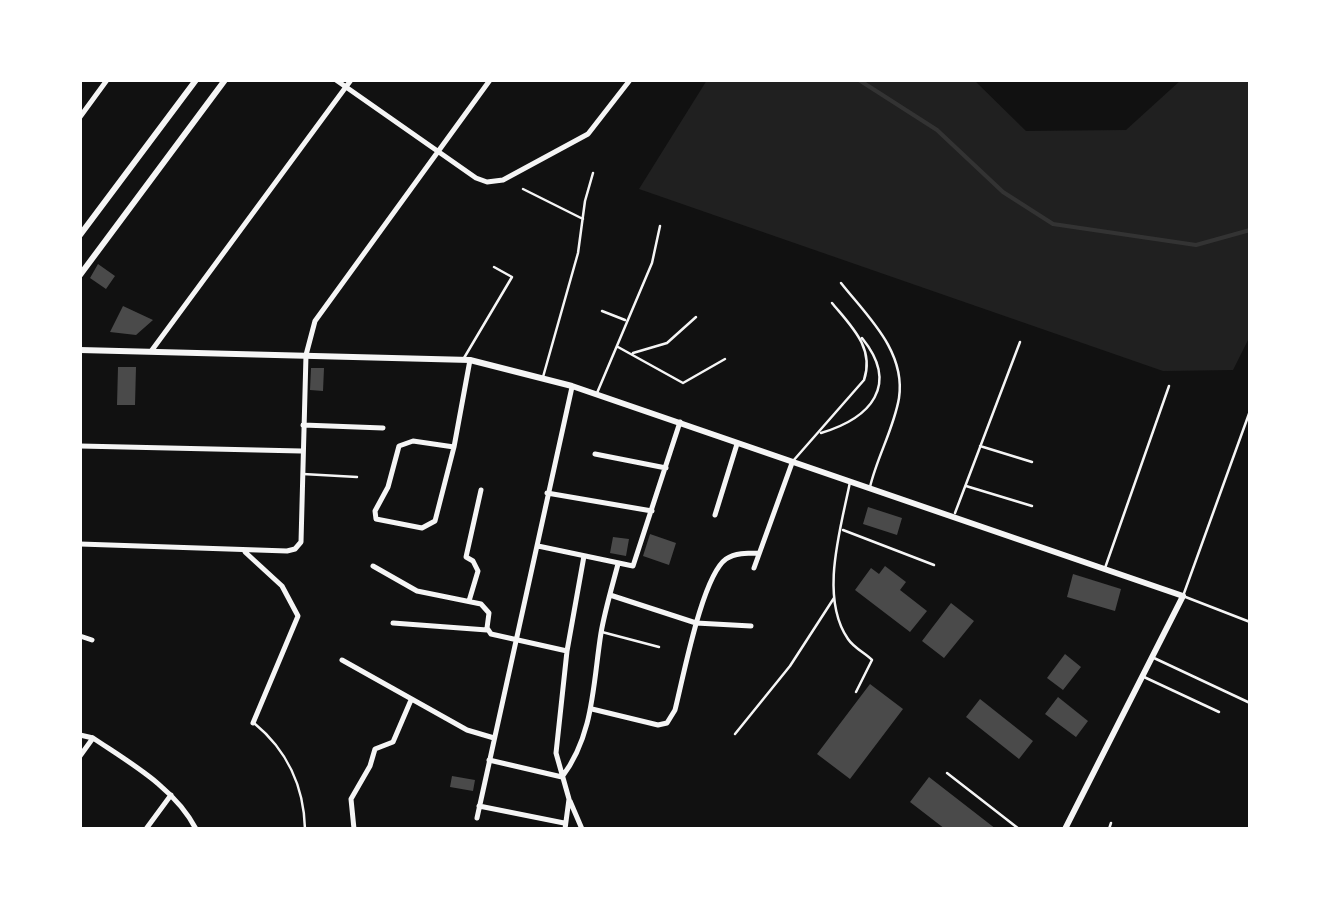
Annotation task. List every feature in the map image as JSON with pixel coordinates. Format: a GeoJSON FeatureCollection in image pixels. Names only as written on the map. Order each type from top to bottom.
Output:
{"type":"FeatureCollection","features":[{"type":"Feature","properties":{"kind":"street"},"geometry":{"type":"LineString","coordinates":[[80,117],[107,80]]}},
{"type":"Feature","properties":{"kind":"street"},"geometry":{"type":"LineString","coordinates":[[80,235],[83,224],[196,80]]}},
{"type":"Feature","properties":{"kind":"street"},"geometry":{"type":"LineString","coordinates":[[80,275],[224,80]]}},
{"type":"Feature","properties":{"kind":"street"},"geometry":{"type":"LineString","coordinates":[[336,80],[436,152],[487,182],[503,180],[588,134],[630,80]]}},
{"type":"Feature","properties":{"kind":"street"},"geometry":{"type":"LineString","coordinates":[[152,350],[351,80]]}},
{"type":"Feature","properties":{"kind":"street"},"geometry":{"type":"LineString","coordinates":[[80,544],[286,552],[301,542],[306,355],[315,320],[490,80]]}},
{"type":"Feature","properties":{"kind":"street"},"geometry":{"type":"LineString","coordinates":[[80,350],[467,360],[597,394],[1183,596],[1065,829]]}},
{"type":"Feature","properties":{"kind":"street"},"geometry":{"type":"LineString","coordinates":[[454,447],[403,444],[396,451],[388,487],[375,511],[376,519],[422,528],[432,525],[454,447],[467,360]]}},
{"type":"Feature","properties":{"kind":"street"},"geometry":{"type":"LineString","coordinates":[[476,818],[572,386]]}},
{"type":"Feature","properties":{"kind":"street"},"geometry":{"type":"LineString","coordinates":[[538,546],[634,566],[680,422]]}},
{"type":"Feature","properties":{"kind":"street"},"geometry":{"type":"LineString","coordinates":[[302,425],[384,428]]}},
{"type":"Feature","properties":{"kind":"street"},"geometry":{"type":"LineString","coordinates":[[715,515],[737,444]]}},
{"type":"Feature","properties":{"kind":"street"},"geometry":{"type":"LineString","coordinates":[[80,446],[301,452]]}},
{"type":"Feature","properties":{"kind":"street"},"geometry":{"type":"LineString","coordinates":[[595,454],[666,468]]}},
{"type":"Feature","properties":{"kind":"street"},"geometry":{"type":"LineString","coordinates":[[754,568],[792,462]]}},
{"type":"Feature","properties":{"kind":"street"},"geometry":{"type":"LineString","coordinates":[[469,601],[478,571],[474,561],[466,557],[481,490]]}},
{"type":"Feature","properties":{"kind":"street"},"geometry":{"type":"LineString","coordinates":[[547,493],[652,511]]}},
{"type":"Feature","properties":{"kind":"street"},"geometry":{"type":"LineString","coordinates":[[242,550],[282,586],[298,616],[253,722]]}},
{"type":"Feature","properties":{"kind":"street"},"geometry":{"type":"LineString","coordinates":[[592,709],[658,725],[667,723],[675,710],[696,623],[718,568],[737,554],[758,553]]}},
{"type":"Feature","properties":{"kind":"street"},"geometry":{"type":"LineString","coordinates":[[582,829],[556,753],[567,651],[584,556]]}},
{"type":"Feature","properties":{"kind":"street"},"geometry":{"type":"LineString","coordinates":[[562,776],[575,760],[592,709],[602,632],[618,564]]}},
{"type":"Feature","properties":{"kind":"street"},"geometry":{"type":"LineString","coordinates":[[373,566],[417,591],[469,601],[488,609],[487,630]]}},
{"type":"Feature","properties":{"kind":"street"},"geometry":{"type":"LineString","coordinates":[[610,595],[696,623],[751,626]]}},
{"type":"Feature","properties":{"kind":"street"},"geometry":{"type":"LineString","coordinates":[[394,624],[487,630],[567,651]]}},
{"type":"Feature","properties":{"kind":"street"},"geometry":{"type":"LineString","coordinates":[[80,636],[92,640]]}},
{"type":"Feature","properties":{"kind":"street"},"geometry":{"type":"LineString","coordinates":[[342,660],[468,730],[494,738]]}},
{"type":"Feature","properties":{"kind":"street"},"geometry":{"type":"LineString","coordinates":[[354,829],[351,798],[370,766],[374,749],[393,742],[411,700]]}},
{"type":"Feature","properties":{"kind":"street"},"geometry":{"type":"LineString","coordinates":[[80,735],[93,738],[171,795],[196,829]]}},
{"type":"Feature","properties":{"kind":"street"},"geometry":{"type":"LineString","coordinates":[[80,756],[93,738]]}},
{"type":"Feature","properties":{"kind":"street"},"geometry":{"type":"LineString","coordinates":[[490,760],[562,776]]}},
{"type":"Feature","properties":{"kind":"street"},"geometry":{"type":"LineString","coordinates":[[146,829],[171,795]]}},
{"type":"Feature","properties":{"kind":"street"},"geometry":{"type":"LineString","coordinates":[[479,806],[565,826],[569,799]]}},
{"type":"Feature","properties":{"kind":"lane"},"geometry":{"type":"LineString","coordinates":[[542,378],[578,253],[594,173]]}},
{"type":"Feature","properties":{"kind":"lane"},"geometry":{"type":"LineString","coordinates":[[523,188],[584,219]]}},
{"type":"Feature","properties":{"kind":"lane"},"geometry":{"type":"LineString","coordinates":[[597,394],[652,263],[660,226]]}},
{"type":"Feature","properties":{"kind":"lane"},"geometry":{"type":"LineString","coordinates":[[467,360],[512,277],[494,267]]}},
{"type":"Feature","properties":{"kind":"lane"},"geometry":{"type":"LineString","coordinates":[[841,283],[892,349],[899,377],[899,398],[870,487]]}},
{"type":"Feature","properties":{"kind":"lane"},"geometry":{"type":"LineString","coordinates":[[820,433],[842,426],[872,404],[880,389],[880,370],[872,351],[832,303]]}},
{"type":"Feature","properties":{"kind":"lane"},"geometry":{"type":"LineString","coordinates":[[602,311],[626,320]]}},
{"type":"Feature","properties":{"kind":"lane"},"geometry":{"type":"LineString","coordinates":[[631,354],[666,342],[696,318]]}},
{"type":"Feature","properties":{"kind":"lane"},"geometry":{"type":"LineString","coordinates":[[792,462],[864,380],[868,369],[860,337]]}},
{"type":"Feature","properties":{"kind":"lane"},"geometry":{"type":"LineString","coordinates":[[954,516],[1020,342]]}},
{"type":"Feature","properties":{"kind":"lane"},"geometry":{"type":"LineString","coordinates":[[617,346],[684,383],[724,359]]}},
{"type":"Feature","properties":{"kind":"lane"},"geometry":{"type":"LineString","coordinates":[[1104,569],[1170,386]]}},
{"type":"Feature","properties":{"kind":"lane"},"geometry":{"type":"LineString","coordinates":[[1250,411],[1183,596],[1250,622]]}},
{"type":"Feature","properties":{"kind":"lane"},"geometry":{"type":"LineString","coordinates":[[980,446],[1032,462]]}},
{"type":"Feature","properties":{"kind":"lane"},"geometry":{"type":"LineString","coordinates":[[301,473],[356,477]]}},
{"type":"Feature","properties":{"kind":"lane"},"geometry":{"type":"LineString","coordinates":[[850,481],[834,576],[838,616],[848,640],[872,660],[856,692]]}},
{"type":"Feature","properties":{"kind":"lane"},"geometry":{"type":"LineString","coordinates":[[965,486],[1032,506]]}},
{"type":"Feature","properties":{"kind":"lane"},"geometry":{"type":"LineString","coordinates":[[841,530],[934,564]]}},
{"type":"Feature","properties":{"kind":"lane"},"geometry":{"type":"LineString","coordinates":[[734,734],[790,666],[835,597]]}},
{"type":"Feature","properties":{"kind":"lane"},"geometry":{"type":"LineString","coordinates":[[602,632],[659,647]]}},
{"type":"Feature","properties":{"kind":"lane"},"geometry":{"type":"LineString","coordinates":[[1152,657],[1250,703]]}},
{"type":"Feature","properties":{"kind":"lane"},"geometry":{"type":"LineString","coordinates":[[1142,677],[1219,712]]}},
{"type":"Feature","properties":{"kind":"lane"},"geometry":{"type":"LineString","coordinates":[[253,722],[274,739],[302,791],[305,829]]}},
{"type":"Feature","properties":{"kind":"lane"},"geometry":{"type":"LineString","coordinates":[[947,773],[1019,829]]}},
{"type":"Feature","properties":{"kind":"lane"},"geometry":{"type":"LineString","coordinates":[[1109,829],[1111,823]]}},
{"type":"Feature","properties":{"kind":"shaded area"},"geometry":{"type":"Polygon","coordinates":[[[707,80],[974,80],[1026,131],[1126,130],[1181,80],[1250,80],[1250,336],[1233,370],[1163,371],[639,189],[707,80]]]}},
{"type":"Feature","properties":{"kind":"building"},"geometry":{"type":"Polygon","coordinates":[[[98,264],[115,276],[106,289],[90,278],[98,264]]]}},
{"type":"Feature","properties":{"kind":"building"},"geometry":{"type":"Polygon","coordinates":[[[123,306],[153,320],[136,335],[110,332],[123,306]]]}},
{"type":"Feature","properties":{"kind":"building"},"geometry":{"type":"Polygon","coordinates":[[[118,367],[136,367],[135,405],[117,405],[118,367]]]}},
{"type":"Feature","properties":{"kind":"building"},"geometry":{"type":"Polygon","coordinates":[[[311,368],[324,368],[323,391],[310,390],[311,368]]]}},
{"type":"Feature","properties":{"kind":"building"},"geometry":{"type":"Polygon","coordinates":[[[868,507],[902,518],[897,535],[863,524],[868,507]]]}},
{"type":"Feature","properties":{"kind":"building"},"geometry":{"type":"Polygon","coordinates":[[[650,534],[676,543],[669,565],[643,556],[650,534]]]}},
{"type":"Feature","properties":{"kind":"building"},"geometry":{"type":"Polygon","coordinates":[[[613,537],[629,539],[626,556],[610,553],[613,537]]]}},
{"type":"Feature","properties":{"kind":"building"},"geometry":{"type":"Polygon","coordinates":[[[885,566],[906,582],[900,590],[927,611],[910,632],[855,590],[871,568],[879,574],[885,566]]]}},
{"type":"Feature","properties":{"kind":"building"},"geometry":{"type":"Polygon","coordinates":[[[1073,574],[1121,589],[1115,611],[1067,597],[1073,574]]]}},
{"type":"Feature","properties":{"kind":"building"},"geometry":{"type":"Polygon","coordinates":[[[951,603],[974,621],[944,658],[922,641],[951,603]]]}},
{"type":"Feature","properties":{"kind":"building"},"geometry":{"type":"Polygon","coordinates":[[[1065,654],[1081,667],[1063,690],[1047,678],[1065,654]]]}},
{"type":"Feature","properties":{"kind":"building"},"geometry":{"type":"Polygon","coordinates":[[[870,684],[903,709],[850,779],[817,754],[870,684]]]}},
{"type":"Feature","properties":{"kind":"building"},"geometry":{"type":"Polygon","coordinates":[[[1058,697],[1088,721],[1076,737],[1045,714],[1058,697]]]}},
{"type":"Feature","properties":{"kind":"building"},"geometry":{"type":"Polygon","coordinates":[[[980,699],[1033,741],[1019,759],[966,717],[980,699]]]}},
{"type":"Feature","properties":{"kind":"building"},"geometry":{"type":"Polygon","coordinates":[[[452,776],[475,780],[473,791],[450,787],[452,776]]]}},
{"type":"Feature","properties":{"kind":"building"},"geometry":{"type":"Polygon","coordinates":[[[929,777],[996,829],[945,829],[910,802],[929,777]]]}},
{"type":"Feature","properties":{"kind":"waterway"},"geometry":{"type":"LineString","coordinates":[[859,80],[937,130],[1003,192],[1053,224],[1196,245],[1250,230]]}}]}
